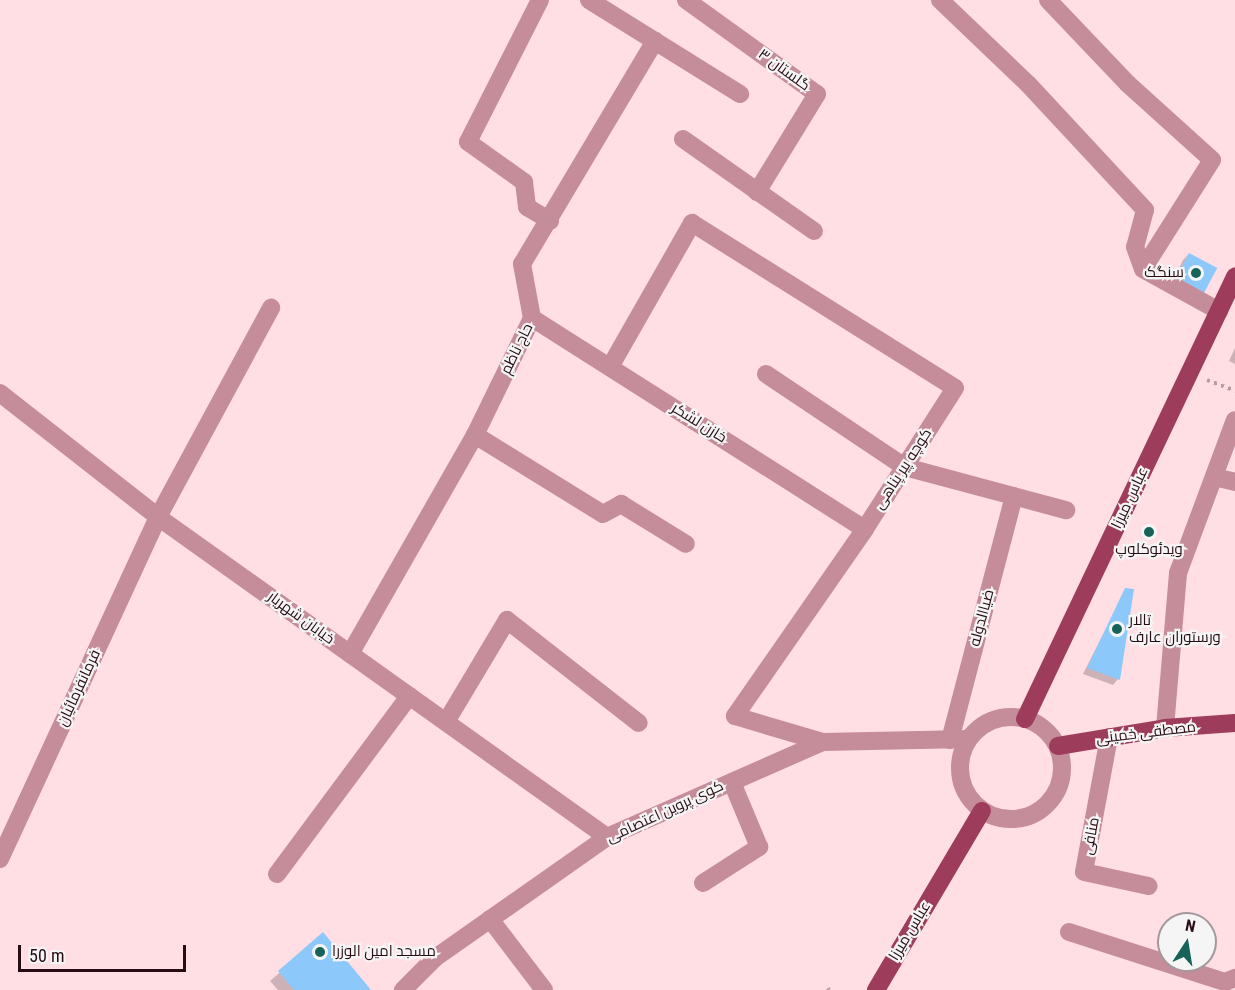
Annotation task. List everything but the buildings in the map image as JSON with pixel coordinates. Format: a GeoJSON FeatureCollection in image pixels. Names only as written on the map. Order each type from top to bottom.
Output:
{"type":"FeatureCollection","features":[{"type":"Feature","properties":{"kind":"main road","name":"عباس میرزا"},"geometry":{"type":"LineString","coordinates":[[1025,719],[1235,276]]}},
{"type":"Feature","properties":{"kind":"main road","name":"مصطفی خمینی"},"geometry":{"type":"LineString","coordinates":[[1058,746],[1165,729],[1235,723]]}},
{"type":"Feature","properties":{"kind":"main road","name":"عباس میرزا"},"geometry":{"type":"LineString","coordinates":[[876,990],[982,811]]}},
{"type":"Feature","properties":{"kind":"street"},"geometry":{"type":"LineString","coordinates":[[540,0],[468,142],[524,182],[527,207],[550,221]]}},
{"type":"Feature","properties":{"kind":"street"},"geometry":{"type":"LineString","coordinates":[[589,0],[740,94]]}},
{"type":"Feature","properties":{"kind":"street"},"geometry":{"type":"LineString","coordinates":[[940,0],[1028,84],[1145,210],[1135,247],[1143,269],[1219,311]]}},
{"type":"Feature","properties":{"kind":"street"},"geometry":{"type":"LineString","coordinates":[[1048,0],[1128,84],[1212,160],[1143,269]]}},
{"type":"Feature","properties":{"kind":"street","name":"گلستان ۳"},"geometry":{"type":"LineString","coordinates":[[694,2],[817,94],[757,192]]}},
{"type":"Feature","properties":{"kind":"street","name":"حاج ناظم"},"geometry":{"type":"LineString","coordinates":[[350,654],[475,435],[532,318],[522,264],[550,221],[655,41]]}},
{"type":"Feature","properties":{"kind":"street"},"geometry":{"type":"LineString","coordinates":[[683,139],[814,231]]}},
{"type":"Feature","properties":{"kind":"street","name":"کوچه پیر پناهی"},"geometry":{"type":"LineString","coordinates":[[610,367],[692,223],[955,388],[866,529],[735,716],[822,742]]}},
{"type":"Feature","properties":{"kind":"street","name":"فرمانفرمائیان"},"geometry":{"type":"LineString","coordinates":[[0,859],[158,517],[271,308]]}},
{"type":"Feature","properties":{"kind":"street","name":"خازن لشکر"},"geometry":{"type":"LineString","coordinates":[[532,318],[866,529]]}},
{"type":"Feature","properties":{"kind":"street"},"geometry":{"type":"LineString","coordinates":[[766,374],[905,467],[1066,510]]}},
{"type":"Feature","properties":{"kind":"street","name":"خیابان شهریار"},"geometry":{"type":"LineString","coordinates":[[0,393],[158,517],[607,837]]}},
{"type":"Feature","properties":{"kind":"street"},"geometry":{"type":"LineString","coordinates":[[1165,729],[1178,573],[1235,420]]}},
{"type":"Feature","properties":{"kind":"street"},"geometry":{"type":"LineString","coordinates":[[475,435],[603,514],[621,504],[686,544]]}},
{"type":"Feature","properties":{"kind":"street"},"geometry":{"type":"LineString","coordinates":[[1214,477],[1235,482]]}},
{"type":"Feature","properties":{"kind":"street","name":"ضیاالدوله"},"geometry":{"type":"LineString","coordinates":[[959,740],[1014,496]]}},
{"type":"Feature","properties":{"kind":"street"},"geometry":{"type":"LineString","coordinates":[[446,722],[507,620],[639,723]]}},
{"type":"Feature","properties":{"kind":"street"},"geometry":{"type":"LineString","coordinates":[[277,874],[409,696]]}},
{"type":"Feature","properties":{"kind":"street"},"geometry":{"type":"LineString","coordinates":[[1025,719],[1044,729],[1058,746],[1062,779],[1045,807],[1014,820],[982,811],[971,801],[960,772],[959,740],[992,721],[1025,719]]}},
{"type":"Feature","properties":{"kind":"street","name":"منافی"},"geometry":{"type":"LineString","coordinates":[[1109,737],[1084,872],[1148,886]]}},
{"type":"Feature","properties":{"kind":"street","name":"کوی پروین اعتصامی"},"geometry":{"type":"LineString","coordinates":[[403,990],[435,958],[607,837],[822,742],[959,740]]}},
{"type":"Feature","properties":{"kind":"street"},"geometry":{"type":"LineString","coordinates":[[703,883],[759,847],[732,782]]}},
{"type":"Feature","properties":{"kind":"street"},"geometry":{"type":"LineString","coordinates":[[490,919],[544,990]]}},
{"type":"Feature","properties":{"kind":"street"},"geometry":{"type":"LineString","coordinates":[[1069,932],[1225,982],[1235,978]]}},
{"type":"Feature","properties":{"kind":"path"},"geometry":{"type":"LineString","coordinates":[[1189,373],[1235,391]]}},
{"type":"Feature","properties":{"kind":"place","name":"سنگک"},"geometry":{"type":"Point","coordinates":[1196,273]}},
{"type":"Feature","properties":{"kind":"place","name":"ویدئوکلوپ"},"geometry":{"type":"Point","coordinates":[1149,532]}},
{"type":"Feature","properties":{"kind":"place","name":"تالار ورستوران عارف"},"geometry":{"type":"Point","coordinates":[1117,629]}},
{"type":"Feature","properties":{"kind":"place","name":"مسجد امین الوزرا"},"geometry":{"type":"Point","coordinates":[320,952]}}]}
